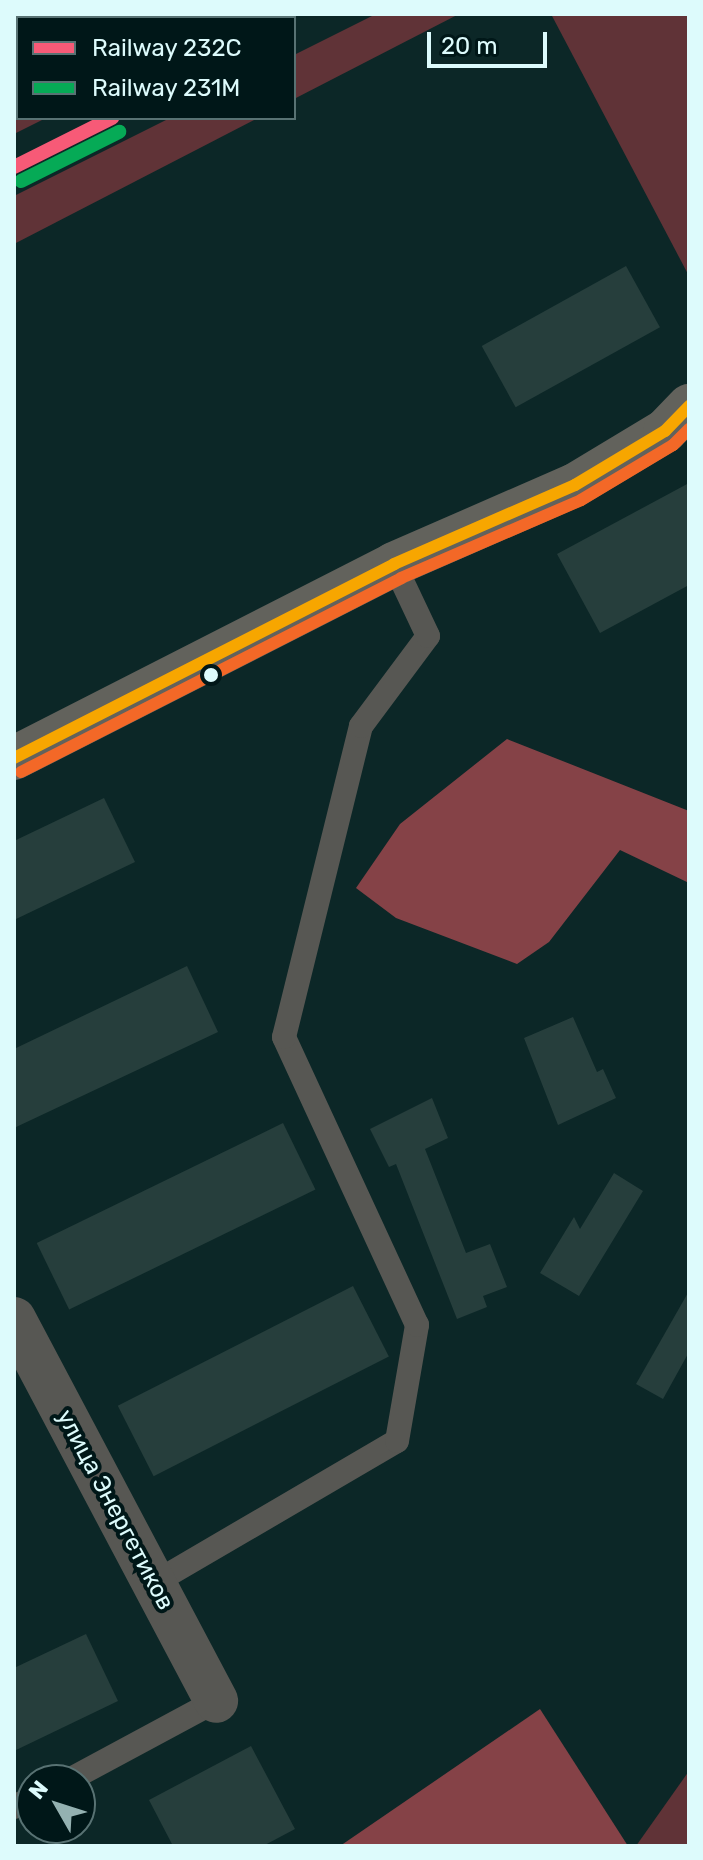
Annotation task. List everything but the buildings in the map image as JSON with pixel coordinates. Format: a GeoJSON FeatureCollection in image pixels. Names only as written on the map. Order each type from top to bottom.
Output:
{"type":"FeatureCollection","features":[{"type":"Feature","properties":{"kind":"main road"},"geometry":{"type":"LineString","coordinates":[[14,758],[394,564],[575,485],[665,431],[689,406]]}},
{"type":"Feature","properties":{"kind":"street","name":"улица Энергетиков"},"geometry":{"type":"LineString","coordinates":[[14,1319],[216,1701]]}},
{"type":"Feature","properties":{"kind":"lane"},"geometry":{"type":"LineString","coordinates":[[154,1583],[397,1441],[417,1325],[284,1037],[361,726],[428,636],[394,564]]}},
{"type":"Feature","properties":{"kind":"lane"},"geometry":{"type":"LineString","coordinates":[[96,1765],[216,1701]]}},
{"type":"Feature","properties":{"kind":"shaded area"},"geometry":{"type":"Polygon","coordinates":[[[14,14],[254,14],[16,16],[16,120],[42,120],[14,134],[14,14]]]}},
{"type":"Feature","properties":{"kind":"shaded area"},"geometry":{"type":"Polygon","coordinates":[[[376,14],[459,14],[296,98],[296,54],[376,14]]]}},
{"type":"Feature","properties":{"kind":"shaded area"},"geometry":{"type":"Polygon","coordinates":[[[551,14],[689,14],[689,276],[551,14]]]}},
{"type":"Feature","properties":{"kind":"shaded area"},"geometry":{"type":"Polygon","coordinates":[[[166,120],[254,120],[14,244],[14,196],[166,120]]]}},
{"type":"Feature","properties":{"kind":"shaded area"},"geometry":{"type":"Polygon","coordinates":[[[507,739],[689,811],[689,883],[620,850],[549,942],[517,964],[396,918],[356,888],[400,824],[507,739]]]}},
{"type":"Feature","properties":{"kind":"shaded area"},"geometry":{"type":"Polygon","coordinates":[[[540,1709],[628,1846],[340,1846],[540,1709]]]}},
{"type":"Feature","properties":{"kind":"shaded area"},"geometry":{"type":"Polygon","coordinates":[[[689,1771],[689,1846],[636,1846],[689,1771]]]}},
{"type":"Feature","properties":{"kind":"rail line","name":"232C"},"geometry":{"type":"LineString","coordinates":[[14,167],[108,120]]}},
{"type":"Feature","properties":{"kind":"rail line","name":"231М"},"geometry":{"type":"LineString","coordinates":[[21,181],[119,132]]}},
{"type":"Feature","properties":{"kind":"transit line"},"geometry":{"type":"LineString","coordinates":[[14,758],[394,564],[575,485],[665,431],[689,406]]}},
{"type":"Feature","properties":{"kind":"transit line"},"geometry":{"type":"LineString","coordinates":[[21,772],[401,578],[581,500],[673,445],[689,429]]}}]}
